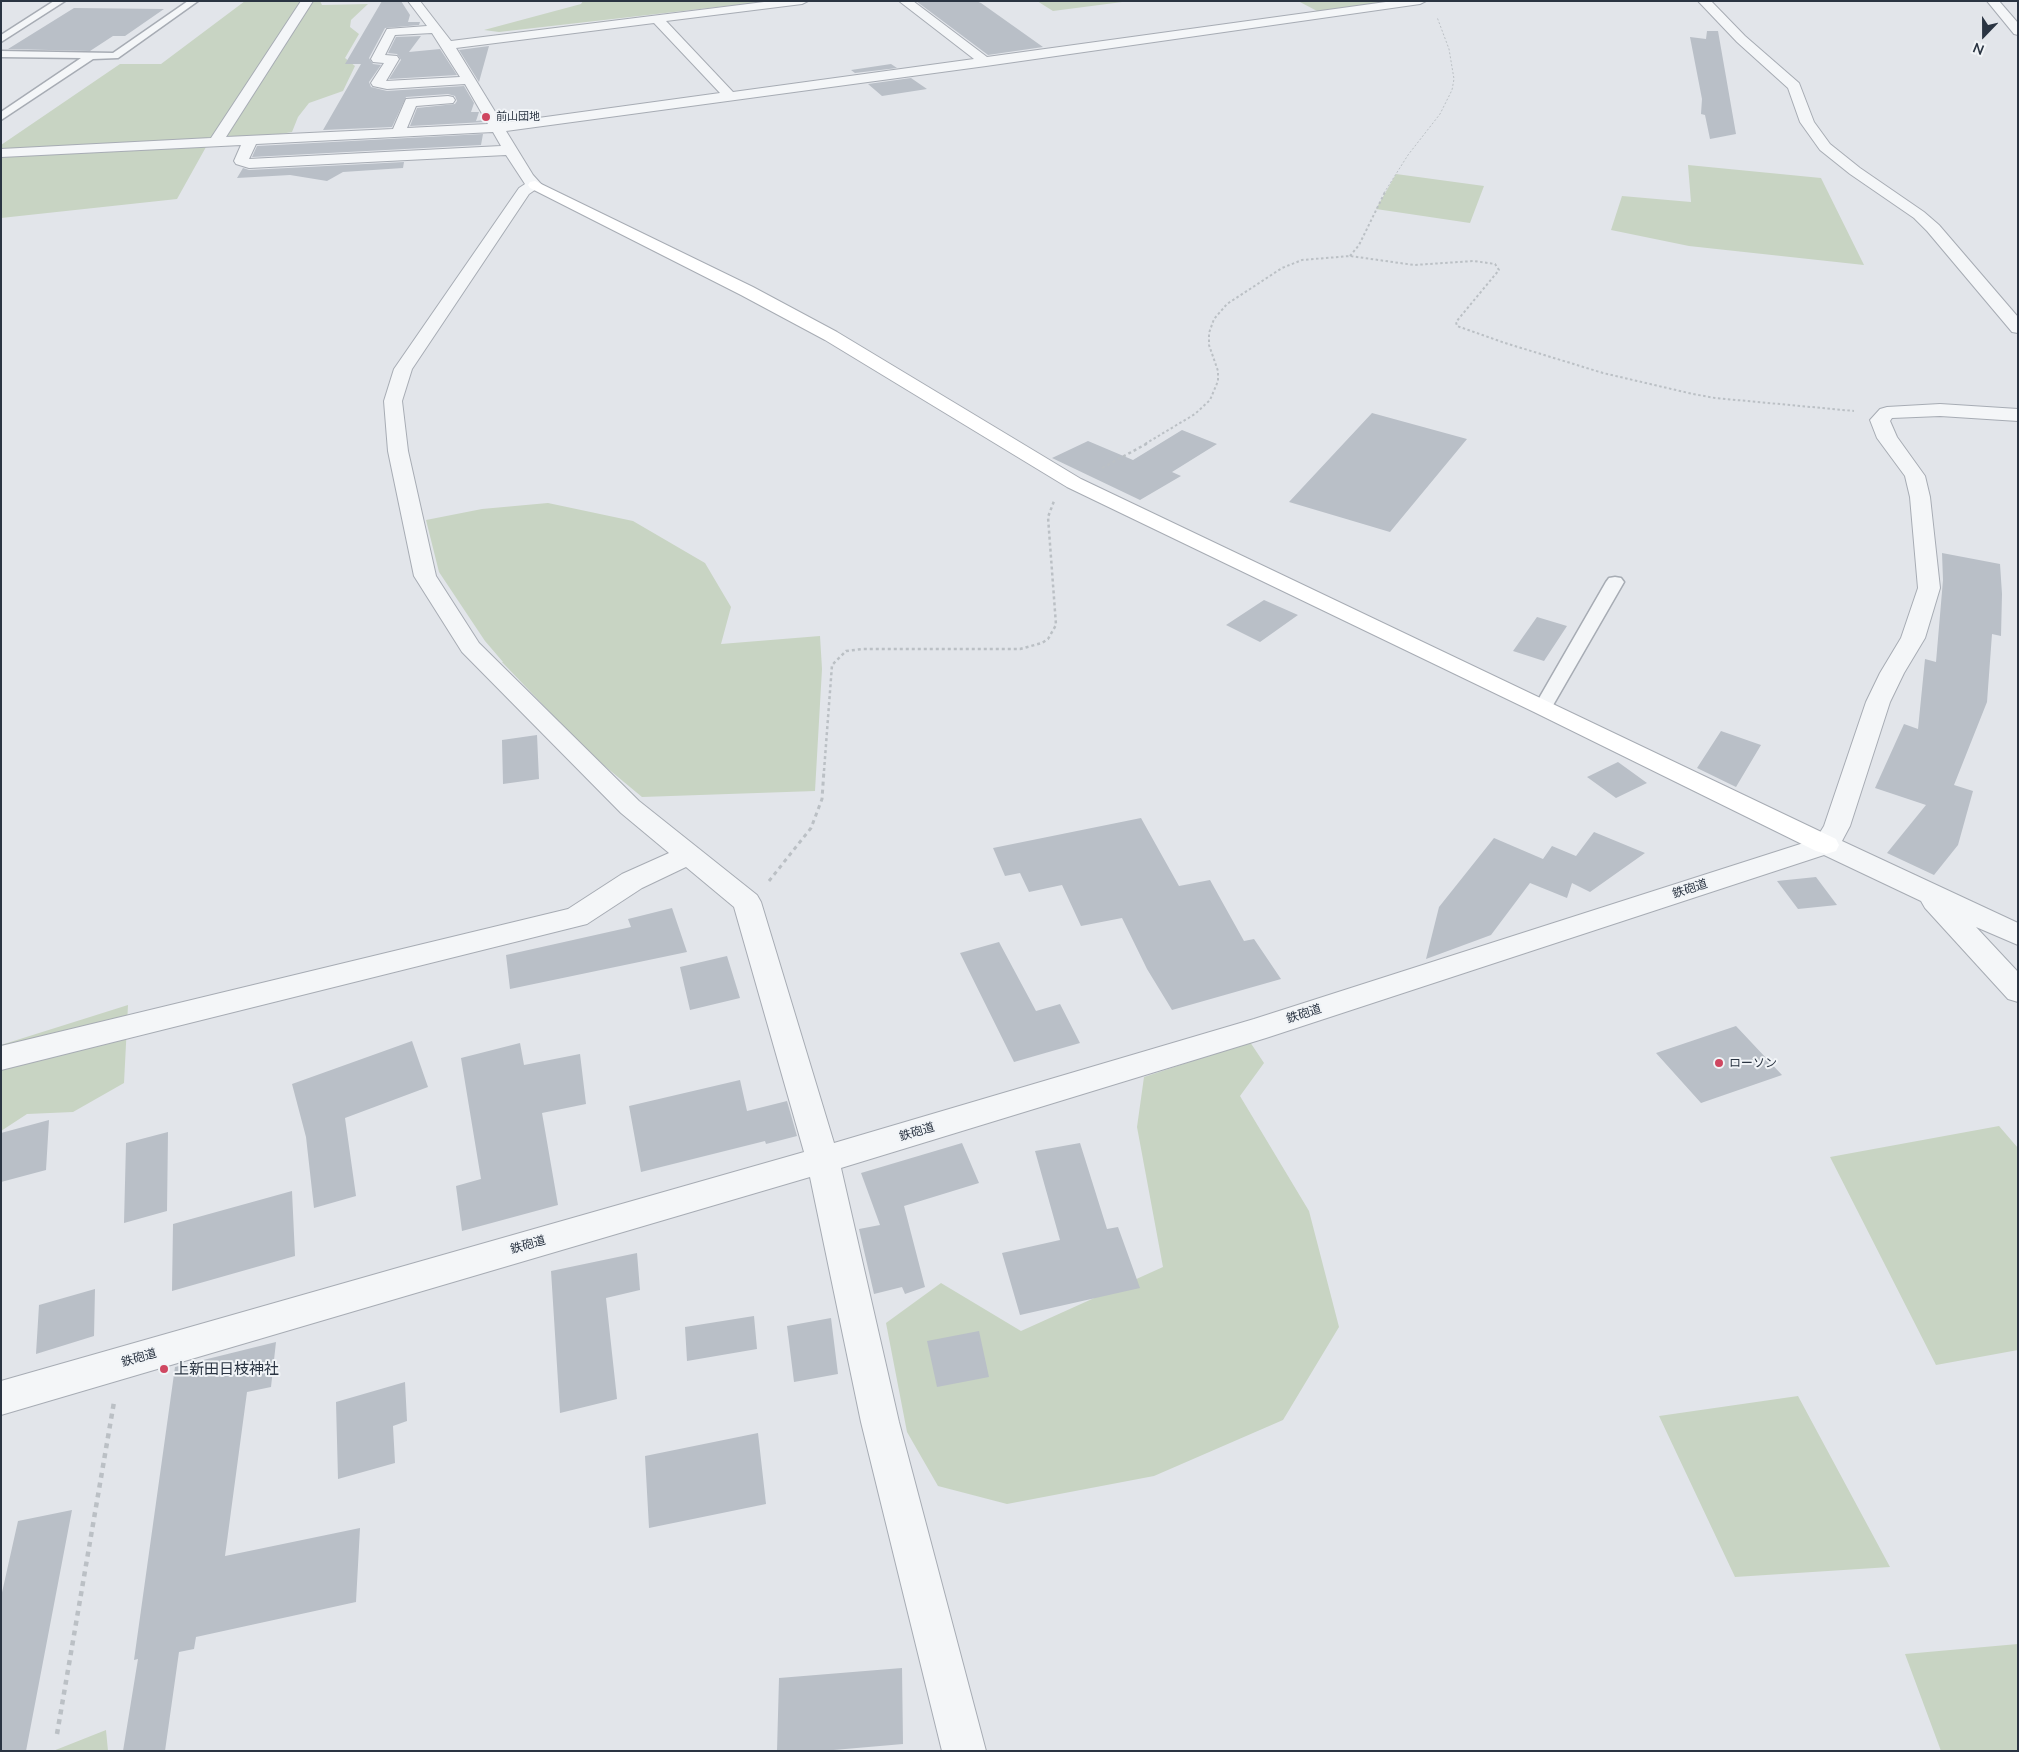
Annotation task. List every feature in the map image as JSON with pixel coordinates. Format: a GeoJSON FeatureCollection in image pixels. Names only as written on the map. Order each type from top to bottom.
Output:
{"type":"FeatureCollection","features":[{"type":"Feature","properties":{"kind":"street"},"geometry":{"type":"LineString","coordinates":[[216,142],[307,1]]}},
{"type":"Feature","properties":{"kind":"street"},"geometry":{"type":"LineString","coordinates":[[414,1],[448,45],[527,178],[535,185],[747,290],[831,336],[1074,483],[1543,707],[1826,845],[2018,934]]}},
{"type":"Feature","properties":{"kind":"street"},"geometry":{"type":"LineString","coordinates":[[448,45],[802,1]]}},
{"type":"Feature","properties":{"kind":"street"},"geometry":{"type":"LineString","coordinates":[[905,1],[986,62]]}},
{"type":"Feature","properties":{"kind":"street"},"geometry":{"type":"LineString","coordinates":[[1,153],[499,128],[1420,1]]}},
{"type":"Feature","properties":{"kind":"street"},"geometry":{"type":"LineString","coordinates":[[1704,1],[1741,39],[1794,86],[1807,122],[1824,147],[1919,215],[1933,228],[2018,328]]}},
{"type":"Feature","properties":{"kind":"street"},"geometry":{"type":"LineString","coordinates":[[1994,1],[2018,31]]}},
{"type":"Feature","properties":{"kind":"street"},"geometry":{"type":"LineString","coordinates":[[657,19],[731,97]]}},
{"type":"Feature","properties":{"kind":"street"},"geometry":{"type":"LineString","coordinates":[[435,29],[391,32],[376,59],[393,59],[378,83],[387,85],[468,80]]}},
{"type":"Feature","properties":{"kind":"street"},"geometry":{"type":"LineString","coordinates":[[398,134],[410,102],[480,99]]}},
{"type":"Feature","properties":{"kind":"street"},"geometry":{"type":"LineString","coordinates":[[251,140],[241,161],[249,164],[510,150]]}},
{"type":"Feature","properties":{"kind":"street"},"geometry":{"type":"LineString","coordinates":[[535,185],[524,191],[402,369],[393,401],[398,451],[425,576],[470,647],[630,807],[747,902],[823,1160],[880,1422],[964,1751]]}},
{"type":"Feature","properties":{"kind":"street"},"geometry":{"type":"LineString","coordinates":[[1826,845],[1837,826],[1878,702],[1892,673],[1913,638],[1929,588],[1920,497],[1915,476],[1887,438],[1880,420],[1888,413],[1940,410],[2018,415]]}},
{"type":"Feature","properties":{"kind":"street","name":"鉄砲道"},"geometry":{"type":"LineString","coordinates":[[1,1398],[823,1160],[1256,1030],[1826,845]]}},
{"type":"Feature","properties":{"kind":"street"},"geometry":{"type":"LineString","coordinates":[[1,1058],[577,918],[632,882],[690,854]]}},
{"type":"Feature","properties":{"kind":"street"},"geometry":{"type":"LineString","coordinates":[[1926,891],[2018,991]]}},
{"type":"Feature","properties":{"kind":"lane"},"geometry":{"type":"LineString","coordinates":[[1,39],[61,1]]}},
{"type":"Feature","properties":{"kind":"lane"},"geometry":{"type":"LineString","coordinates":[[1,54],[115,56],[194,1]]}},
{"type":"Feature","properties":{"kind":"lane"},"geometry":{"type":"LineString","coordinates":[[1,117],[92,55]]}},
{"type":"Feature","properties":{"kind":"lane"},"geometry":{"type":"LineString","coordinates":[[1543,707],[1615,582]]}},
{"type":"Feature","properties":{"kind":"path"},"geometry":{"type":"LineString","coordinates":[[1350,256],[1359,245],[1385,191],[1408,155],[1440,114],[1452,90],[1454,79],[1449,49],[1437,17]]}},
{"type":"Feature","properties":{"kind":"path"},"geometry":{"type":"LineString","coordinates":[[747,902],[772,877],[811,828],[822,800],[831,671],[836,659],[846,651],[862,649],[1020,649],[1042,643],[1048,639],[1056,625],[1048,517],[1051,506],[1056,498],[1074,483],[1157,438],[1195,414],[1210,400],[1218,380],[1218,371],[1210,345],[1209,333],[1214,319],[1226,304],[1282,268],[1302,260],[1350,256],[1414,265],[1474,261],[1496,264],[1499,270],[1456,322],[1457,326],[1505,343],[1594,370],[1673,390],[1715,398],[1888,413]]}},
{"type":"Feature","properties":{"kind":"path"},"geometry":{"type":"LineString","coordinates":[[57,1734],[120,1363]]}},
{"type":"Feature","properties":{"kind":"green space"},"geometry":{"type":"Polygon","coordinates":[[[245,1],[320,1],[322,5],[368,4],[351,20],[350,27],[359,34],[345,58],[355,66],[343,91],[309,103],[298,117],[292,132],[206,147],[177,199],[1,218],[1,145],[120,64],[161,64],[245,1]]]}},
{"type":"Feature","properties":{"kind":"green space"},"geometry":{"type":"Polygon","coordinates":[[[583,1],[770,1],[499,32],[484,30],[581,4],[583,1]]]}},
{"type":"Feature","properties":{"kind":"green space"},"geometry":{"type":"Polygon","coordinates":[[[1037,1],[1130,1],[1053,11],[1037,1]]]}},
{"type":"Feature","properties":{"kind":"green space"},"geometry":{"type":"Polygon","coordinates":[[[1298,1],[1396,1],[1319,12],[1298,1]]]}},
{"type":"Feature","properties":{"kind":"green space"},"geometry":{"type":"Polygon","coordinates":[[[1688,165],[1821,178],[1864,265],[1689,246],[1611,230],[1622,196],[1691,202],[1688,165]]]}},
{"type":"Feature","properties":{"kind":"green space"},"geometry":{"type":"Polygon","coordinates":[[[1396,174],[1484,186],[1470,223],[1376,209],[1396,174]]]}},
{"type":"Feature","properties":{"kind":"green space"},"geometry":{"type":"Polygon","coordinates":[[[548,503],[633,521],[705,563],[731,607],[721,644],[820,636],[822,669],[815,791],[642,797],[589,753],[502,662],[485,641],[439,572],[426,520],[482,509],[548,503]]]}},
{"type":"Feature","properties":{"kind":"green space"},"geometry":{"type":"Polygon","coordinates":[[[128,1005],[124,1083],[73,1112],[27,1114],[1,1131],[1,1045],[128,1005]]]}},
{"type":"Feature","properties":{"kind":"green space"},"geometry":{"type":"Polygon","coordinates":[[[1250,1042],[1264,1063],[1240,1096],[1309,1211],[1339,1327],[1283,1420],[1154,1476],[1007,1504],[938,1486],[907,1432],[886,1323],[941,1283],[1021,1331],[1163,1267],[1137,1127],[1144,1077],[1250,1042]]]}},
{"type":"Feature","properties":{"kind":"green space"},"geometry":{"type":"Polygon","coordinates":[[[1999,1126],[2018,1148],[2018,1350],[1936,1365],[1830,1157],[1999,1126]]]}},
{"type":"Feature","properties":{"kind":"green space"},"geometry":{"type":"Polygon","coordinates":[[[1798,1396],[1890,1567],[1735,1577],[1659,1416],[1798,1396]]]}},
{"type":"Feature","properties":{"kind":"green space"},"geometry":{"type":"Polygon","coordinates":[[[2018,1644],[2018,1751],[1941,1751],[1905,1654],[2018,1644]]]}},
{"type":"Feature","properties":{"kind":"green space"},"geometry":{"type":"Polygon","coordinates":[[[106,1730],[108,1751],[53,1751],[106,1730]]]}},
{"type":"Feature","properties":{"kind":"building"},"geometry":{"type":"Polygon","coordinates":[[[382,1],[401,1],[410,15],[408,22],[420,22],[419,25],[385,28],[369,58],[373,64],[381,65],[369,82],[371,87],[387,91],[464,86],[474,103],[471,112],[479,112],[476,121],[484,120],[485,122],[410,126],[417,108],[455,104],[457,101],[455,96],[448,94],[406,97],[392,127],[323,130],[361,64],[345,64],[382,1]]]}},
{"type":"Feature","properties":{"kind":"building"},"geometry":{"type":"Polygon","coordinates":[[[916,1],[976,1],[1043,47],[988,55],[916,1]]]}},
{"type":"Feature","properties":{"kind":"building"},"geometry":{"type":"Polygon","coordinates":[[[74,8],[164,9],[125,36],[113,36],[90,51],[8,49],[74,8]]]}},
{"type":"Feature","properties":{"kind":"building"},"geometry":{"type":"Polygon","coordinates":[[[1707,31],[1718,31],[1736,134],[1710,139],[1705,115],[1701,114],[1702,99],[1690,37],[1706,39],[1707,31]]]}},
{"type":"Feature","properties":{"kind":"building"},"geometry":{"type":"Polygon","coordinates":[[[421,36],[409,52],[440,49],[457,75],[389,79],[401,60],[397,54],[388,53],[396,37],[421,36]]]}},
{"type":"Feature","properties":{"kind":"building"},"geometry":{"type":"Polygon","coordinates":[[[489,46],[479,82],[459,50],[489,46]]]}},
{"type":"Feature","properties":{"kind":"building"},"geometry":{"type":"Polygon","coordinates":[[[891,64],[897,68],[855,73],[851,70],[891,64]]]}},
{"type":"Feature","properties":{"kind":"building"},"geometry":{"type":"Polygon","coordinates":[[[911,78],[927,89],[882,96],[868,84],[911,78]]]}},
{"type":"Feature","properties":{"kind":"building"},"geometry":{"type":"Polygon","coordinates":[[[483,134],[481,145],[252,157],[257,146],[483,134]]]}},
{"type":"Feature","properties":{"kind":"building"},"geometry":{"type":"Polygon","coordinates":[[[404,162],[403,168],[343,172],[327,181],[290,175],[237,178],[243,168],[249,170],[404,162]]]}},
{"type":"Feature","properties":{"kind":"building"},"geometry":{"type":"Polygon","coordinates":[[[1372,413],[1467,439],[1390,532],[1289,502],[1372,413]]]}},
{"type":"Feature","properties":{"kind":"building"},"geometry":{"type":"Polygon","coordinates":[[[1182,430],[1217,444],[1172,472],[1181,476],[1140,500],[1052,458],[1088,441],[1133,460],[1182,430]]]}},
{"type":"Feature","properties":{"kind":"building"},"geometry":{"type":"Polygon","coordinates":[[[1942,553],[2000,564],[2002,594],[2001,636],[1992,634],[1987,702],[1954,785],[1973,791],[1958,845],[1934,875],[1887,853],[1926,805],[1875,788],[1904,724],[1918,729],[1925,659],[1936,662],[1943,580],[1942,553]]]}},
{"type":"Feature","properties":{"kind":"building"},"geometry":{"type":"Polygon","coordinates":[[[1264,600],[1298,615],[1260,642],[1226,625],[1264,600]]]}},
{"type":"Feature","properties":{"kind":"building"},"geometry":{"type":"Polygon","coordinates":[[[1537,617],[1567,626],[1544,661],[1513,651],[1537,617]]]}},
{"type":"Feature","properties":{"kind":"building"},"geometry":{"type":"Polygon","coordinates":[[[1721,731],[1761,745],[1736,787],[1697,768],[1721,731]]]}},
{"type":"Feature","properties":{"kind":"building"},"geometry":{"type":"Polygon","coordinates":[[[537,735],[539,779],[503,784],[502,740],[537,735]]]}},
{"type":"Feature","properties":{"kind":"building"},"geometry":{"type":"Polygon","coordinates":[[[1618,762],[1647,783],[1616,798],[1587,777],[1618,762]]]}},
{"type":"Feature","properties":{"kind":"building"},"geometry":{"type":"Polygon","coordinates":[[[1141,818],[1179,886],[1210,880],[1244,941],[1254,939],[1281,979],[1172,1010],[1147,969],[1122,918],[1081,926],[1062,885],[1029,892],[1020,873],[1005,876],[993,848],[1141,818]]]}},
{"type":"Feature","properties":{"kind":"building"},"geometry":{"type":"Polygon","coordinates":[[[1594,832],[1645,853],[1590,892],[1572,883],[1567,898],[1530,883],[1491,935],[1426,959],[1439,907],[1494,838],[1543,859],[1552,846],[1576,856],[1594,832]]]}},
{"type":"Feature","properties":{"kind":"building"},"geometry":{"type":"Polygon","coordinates":[[[1816,877],[1837,905],[1798,909],[1777,881],[1816,877]]]}},
{"type":"Feature","properties":{"kind":"building"},"geometry":{"type":"Polygon","coordinates":[[[672,908],[687,952],[510,989],[506,955],[631,927],[628,919],[672,908]]]}},
{"type":"Feature","properties":{"kind":"building"},"geometry":{"type":"Polygon","coordinates":[[[999,942],[1036,1011],[1060,1004],[1080,1043],[1014,1062],[960,953],[999,942]]]}},
{"type":"Feature","properties":{"kind":"building"},"geometry":{"type":"Polygon","coordinates":[[[727,956],[740,998],[690,1010],[680,967],[727,956]]]}},
{"type":"Feature","properties":{"kind":"building"},"geometry":{"type":"Polygon","coordinates":[[[1736,1026],[1782,1075],[1701,1103],[1656,1053],[1736,1026]]]}},
{"type":"Feature","properties":{"kind":"building"},"geometry":{"type":"Polygon","coordinates":[[[412,1041],[428,1087],[345,1118],[356,1196],[314,1208],[306,1137],[292,1084],[412,1041]]]}},
{"type":"Feature","properties":{"kind":"building"},"geometry":{"type":"Polygon","coordinates":[[[520,1043],[524,1065],[580,1054],[586,1104],[542,1113],[558,1205],[462,1231],[456,1186],[481,1179],[461,1058],[520,1043]]]}},
{"type":"Feature","properties":{"kind":"building"},"geometry":{"type":"Polygon","coordinates":[[[740,1080],[747,1111],[787,1101],[797,1136],[766,1144],[765,1141],[641,1172],[629,1106],[740,1080]]]}},
{"type":"Feature","properties":{"kind":"building"},"geometry":{"type":"Polygon","coordinates":[[[49,1120],[46,1170],[1,1182],[1,1133],[49,1120]]]}},
{"type":"Feature","properties":{"kind":"building"},"geometry":{"type":"Polygon","coordinates":[[[168,1132],[167,1211],[124,1223],[126,1143],[168,1132]]]}},
{"type":"Feature","properties":{"kind":"building"},"geometry":{"type":"Polygon","coordinates":[[[962,1143],[979,1183],[904,1206],[925,1287],[905,1294],[902,1287],[874,1294],[859,1229],[880,1225],[861,1173],[962,1143]]]}},
{"type":"Feature","properties":{"kind":"building"},"geometry":{"type":"Polygon","coordinates":[[[1080,1143],[1107,1229],[1118,1227],[1140,1288],[1020,1315],[1002,1253],[1060,1240],[1035,1151],[1080,1143]]]}},
{"type":"Feature","properties":{"kind":"building"},"geometry":{"type":"Polygon","coordinates":[[[292,1191],[295,1256],[172,1291],[173,1224],[292,1191]]]}},
{"type":"Feature","properties":{"kind":"building"},"geometry":{"type":"Polygon","coordinates":[[[637,1253],[640,1290],[606,1298],[617,1399],[560,1413],[551,1271],[637,1253]]]}},
{"type":"Feature","properties":{"kind":"building"},"geometry":{"type":"Polygon","coordinates":[[[95,1289],[94,1336],[36,1354],[39,1305],[95,1289]]]}},
{"type":"Feature","properties":{"kind":"building"},"geometry":{"type":"Polygon","coordinates":[[[754,1316],[757,1349],[687,1361],[685,1327],[754,1316]]]}},
{"type":"Feature","properties":{"kind":"building"},"geometry":{"type":"Polygon","coordinates":[[[831,1318],[838,1374],[794,1382],[787,1326],[831,1318]]]}},
{"type":"Feature","properties":{"kind":"building"},"geometry":{"type":"Polygon","coordinates":[[[979,1331],[989,1377],[937,1387],[927,1341],[979,1331]]]}},
{"type":"Feature","properties":{"kind":"building"},"geometry":{"type":"Polygon","coordinates":[[[276,1342],[271,1387],[247,1392],[225,1556],[360,1528],[356,1602],[196,1637],[194,1649],[179,1652],[165,1751],[123,1751],[138,1659],[134,1660],[175,1367],[276,1342]]]}},
{"type":"Feature","properties":{"kind":"building"},"geometry":{"type":"Polygon","coordinates":[[[405,1382],[407,1421],[393,1426],[395,1463],[338,1479],[336,1402],[405,1382]]]}},
{"type":"Feature","properties":{"kind":"building"},"geometry":{"type":"Polygon","coordinates":[[[758,1433],[766,1504],[649,1528],[645,1456],[758,1433]]]}},
{"type":"Feature","properties":{"kind":"building"},"geometry":{"type":"Polygon","coordinates":[[[72,1510],[26,1751],[1,1751],[1,1597],[18,1521],[72,1510]]]}},
{"type":"Feature","properties":{"kind":"building"},"geometry":{"type":"Polygon","coordinates":[[[902,1668],[903,1744],[822,1751],[777,1751],[779,1678],[902,1668]]]}},
{"type":"Feature","properties":{"kind":"place","name":"前山団地"},"geometry":{"type":"Point","coordinates":[486,117]}},
{"type":"Feature","properties":{"kind":"place","name":"ローソン"},"geometry":{"type":"Point","coordinates":[1719,1063]}},
{"type":"Feature","properties":{"kind":"place","name":"上新田日枝神社"},"geometry":{"type":"Point","coordinates":[164,1369]}}]}
